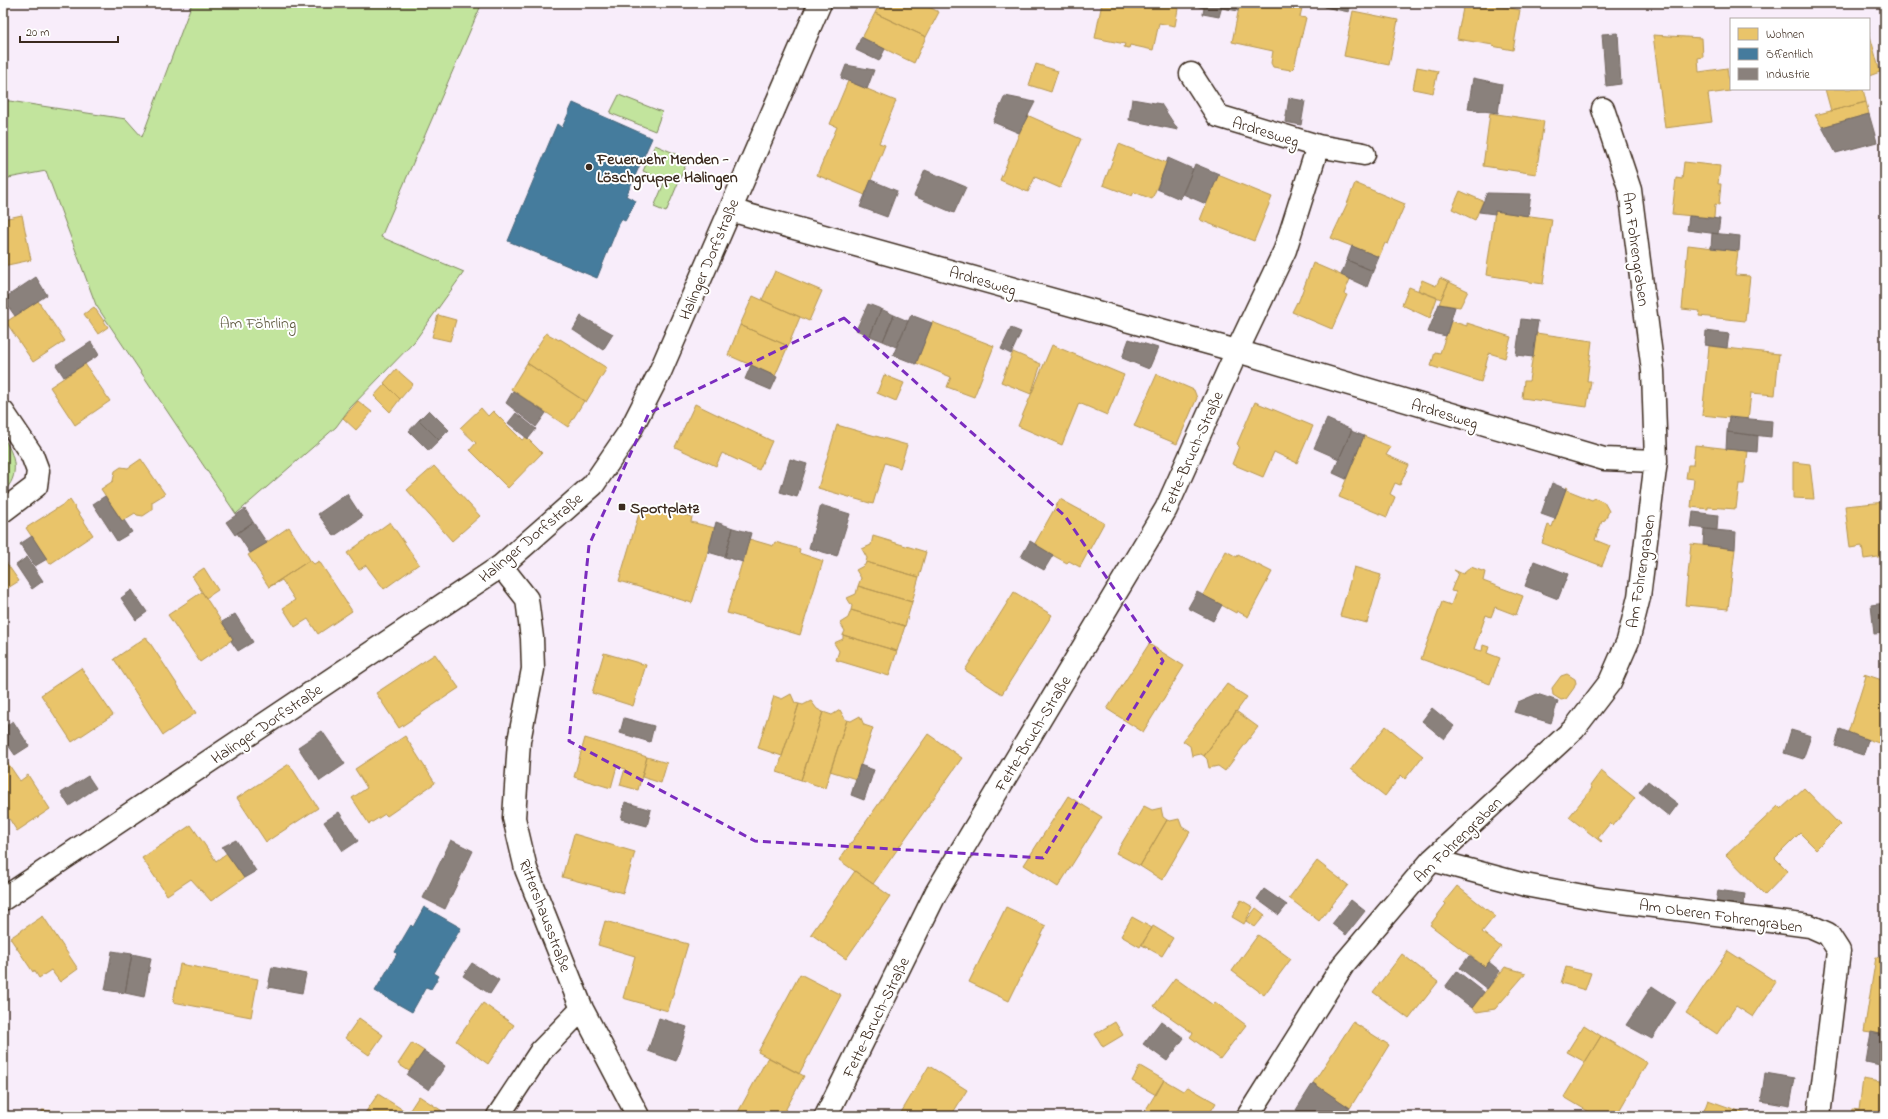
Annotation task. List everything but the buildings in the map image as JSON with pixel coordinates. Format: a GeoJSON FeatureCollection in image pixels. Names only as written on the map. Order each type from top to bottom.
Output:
{"type":"FeatureCollection","features":[{"type":"Feature","properties":{"kind":"street","name":"Halinger Dorfstraße"},"geometry":{"type":"LineString","coordinates":[[3,899],[502,566],[593,485],[630,431],[660,372],[820,3]]}},
{"type":"Feature","properties":{"kind":"street","name":"Ardresweg"},"geometry":{"type":"LineString","coordinates":[[1191,74],[1218,116],[1318,146],[1364,154]]}},
{"type":"Feature","properties":{"kind":"street","name":"Am Fohrengraben"},"geometry":{"type":"LineString","coordinates":[[1248,1116],[1343,965],[1432,860],[1574,729],[1610,682],[1628,641],[1639,597],[1656,461],[1653,371],[1630,190],[1603,109]]}},
{"type":"Feature","properties":{"kind":"street","name":"Ardresweg"},"geometry":{"type":"LineString","coordinates":[[1237,350],[1285,250],[1318,146]]}},
{"type":"Feature","properties":{"kind":"street","name":"Ardresweg"},"geometry":{"type":"LineString","coordinates":[[730,210],[1237,350],[1604,459],[1656,461]]}},
{"type":"Feature","properties":{"kind":"street","name":"Fette-Bruch-Straße"},"geometry":{"type":"LineString","coordinates":[[826,1116],[936,892],[1166,509],[1237,350]]}},
{"type":"Feature","properties":{"kind":"street"},"geometry":{"type":"LineString","coordinates":[[3,412],[32,455],[38,471],[36,486],[3,511]]}},
{"type":"Feature","properties":{"kind":"street","name":"Rittershausstraße"},"geometry":{"type":"LineString","coordinates":[[502,566],[527,599],[532,638],[533,669],[519,741],[514,818],[526,869],[582,1009],[638,1116]]}},
{"type":"Feature","properties":{"kind":"street","name":"Am Oberen Fohrengraben"},"geometry":{"type":"LineString","coordinates":[[1432,860],[1532,887],[1599,899],[1810,926],[1828,934],[1839,951],[1819,1116]]}},
{"type":"Feature","properties":{"kind":"street"},"geometry":{"type":"LineString","coordinates":[[498,1116],[542,1051],[582,1009]]}},
{"type":"Feature","properties":{"kind":"highlighted area"},"geometry":{"type":"Polygon","coordinates":[[[844,318],[1065,516],[1163,661],[1043,858],[755,841],[569,741],[589,545],[649,413],[844,318]]]}},
{"type":"Feature","properties":{"kind":"green space","name":"Am Föhrling"},"geometry":{"type":"Polygon","coordinates":[[[192,3],[482,3],[381,237],[464,272],[414,342],[350,408],[336,427],[236,514],[96,305],[46,171],[3,179],[3,100],[126,119],[142,137],[192,3]]]}},
{"type":"Feature","properties":{"kind":"green space"},"geometry":{"type":"Polygon","coordinates":[[[619,95],[662,112],[655,131],[610,113],[619,95]]]}},
{"type":"Feature","properties":{"kind":"green space"},"geometry":{"type":"Polygon","coordinates":[[[655,145],[688,159],[666,212],[654,207],[665,181],[643,171],[655,145]]]}},
{"type":"Feature","properties":{"kind":"green space"},"geometry":{"type":"Polygon","coordinates":[[[3,437],[11,451],[14,472],[9,486],[3,492],[3,437]]]}},
{"type":"Feature","properties":{"kind":"place","name":"Feuerwehr Menden - Löschgruppe Halingen"},"geometry":{"type":"Point","coordinates":[589,167]}},
{"type":"Feature","properties":{"kind":"place","name":"Sportplatz"},"geometry":{"type":"Point","coordinates":[622,507]}}]}
